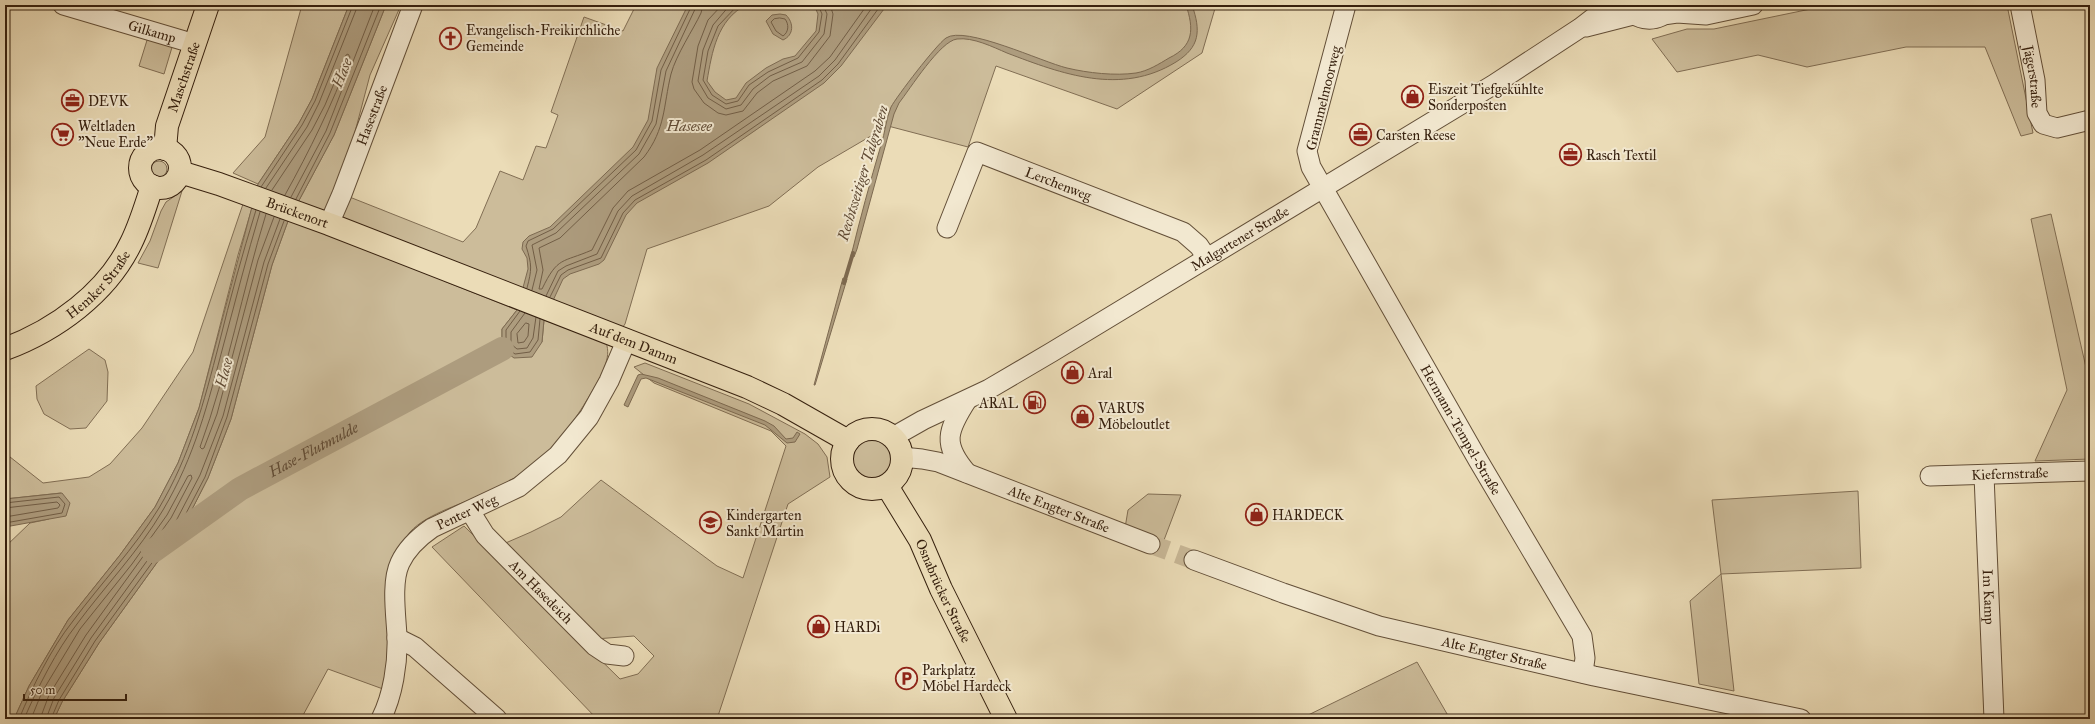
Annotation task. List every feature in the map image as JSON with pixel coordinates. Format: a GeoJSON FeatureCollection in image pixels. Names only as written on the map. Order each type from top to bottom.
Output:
{"type":"FeatureCollection","features":[{"type":"Feature","properties":{"kind":"main road","name":"Maschstraße"},"geometry":{"type":"LineString","coordinates":[[165,149],[167,126],[208,5]]}},
{"type":"Feature","properties":{"kind":"main road"},"geometry":{"type":"LineString","coordinates":[[165,149],[175,156],[180,166],[180,172],[174,182],[169,186],[163,188],[152,186],[142,177],[141,164],[148,153],[153,150],[165,149]]}},
{"type":"Feature","properties":{"kind":"main road","name":"Brückenort"},"geometry":{"type":"LineString","coordinates":[[180,172],[238,190],[414,256]]}},
{"type":"Feature","properties":{"kind":"main road","name":"Hemker Straße"},"geometry":{"type":"LineString","coordinates":[[5,349],[37,335],[65,317],[97,290],[115,270],[131,244],[152,186]]}},
{"type":"Feature","properties":{"kind":"main road","name":"Auf dem Damm"},"geometry":{"type":"LineString","coordinates":[[414,256],[627,339],[777,401],[848,441]]}},
{"type":"Feature","properties":{"kind":"main road"},"geometry":{"type":"LineString","coordinates":[[875,429],[893,437],[899,445],[902,457],[900,472],[894,480],[887,486],[877,489],[867,489],[857,486],[849,479],[844,470],[842,460],[843,450],[848,441],[855,434],[865,430],[875,429]]}},
{"type":"Feature","properties":{"kind":"main road","name":"Osnabrücker Straße"},"geometry":{"type":"LineString","coordinates":[[887,486],[920,540],[944,596],[1006,719]]}},
{"type":"Feature","properties":{"kind":"street","name":"Gilkamp"},"geometry":{"type":"LineString","coordinates":[[63,5],[195,44]]}},
{"type":"Feature","properties":{"kind":"street","name":"Hasestraße"},"geometry":{"type":"LineString","coordinates":[[319,220],[342,194],[413,5]]}},
{"type":"Feature","properties":{"kind":"street","name":"Grammelmoorweg"},"geometry":{"type":"LineString","coordinates":[[1322,188],[1311,167],[1307,151],[1346,5]]}},
{"type":"Feature","properties":{"kind":"street","name":"Malgartener Straße"},"geometry":{"type":"LineString","coordinates":[[893,437],[923,420],[967,400],[1052,352],[1492,85],[1580,28],[1610,5]]}},
{"type":"Feature","properties":{"kind":"street"},"geometry":{"type":"LineString","coordinates":[[1707,5],[1726,10]]}},
{"type":"Feature","properties":{"kind":"street"},"geometry":{"type":"LineString","coordinates":[[1629,10],[1648,20],[1668,10],[1677,13],[1706,15],[1753,5]]}},
{"type":"Feature","properties":{"kind":"street","name":"Jägerstraße"},"geometry":{"type":"LineString","coordinates":[[2020,5],[2035,80],[2037,113],[2043,124],[2057,128],[2090,120]]}},
{"type":"Feature","properties":{"kind":"street","name":"Malgartener Straße"},"geometry":{"type":"LineString","coordinates":[[1580,28],[1629,10]]}},
{"type":"Feature","properties":{"kind":"street","name":"Lerchenweg"},"geometry":{"type":"LineString","coordinates":[[947,228],[977,152],[1183,232],[1195,242],[1207,258]]}},
{"type":"Feature","properties":{"kind":"street","name":"Hermann-Tempel-Straße"},"geometry":{"type":"LineString","coordinates":[[1322,188],[1478,460],[1582,636],[1585,658],[1583,673]]}},
{"type":"Feature","properties":{"kind":"street","name":"Penter Weg"},"geometry":{"type":"LineString","coordinates":[[381,719],[391,689],[397,638],[395,590],[399,564],[409,548],[420,536],[432,528],[519,487],[558,455],[589,418],[609,381],[627,339]]}},
{"type":"Feature","properties":{"kind":"street","name":"Alte Engter Straße"},"geometry":{"type":"LineString","coordinates":[[967,400],[955,419],[950,437],[955,459],[968,473]]}},
{"type":"Feature","properties":{"kind":"street","name":"Alte Engter Straße"},"geometry":{"type":"LineString","coordinates":[[902,457],[922,458],[938,462],[1150,544]]}},
{"type":"Feature","properties":{"kind":"street","name":"Kiefernstraße"},"geometry":{"type":"LineString","coordinates":[[1930,476],[2090,471]]}},
{"type":"Feature","properties":{"kind":"street","name":"Im Kamp"},"geometry":{"type":"LineString","coordinates":[[1984,475],[1994,719]]}},
{"type":"Feature","properties":{"kind":"street","name":"Am Hasedeich"},"geometry":{"type":"LineString","coordinates":[[470,511],[485,535],[595,646],[607,654],[624,656]]}},
{"type":"Feature","properties":{"kind":"street","name":"Alte Engter Straße"},"geometry":{"type":"LineString","coordinates":[[1194,560],[1379,626],[1583,673],[1801,719]]}},
{"type":"Feature","properties":{"kind":"street"},"geometry":{"type":"LineString","coordinates":[[397,638],[415,648],[497,719]]}},
{"type":"Feature","properties":{"kind":"shaded area"},"geometry":{"type":"Polygon","coordinates":[[[302,5],[349,5],[312,99],[299,123],[258,184],[233,173],[265,137],[302,5]]]}},
{"type":"Feature","properties":{"kind":"shaded area"},"geometry":{"type":"Polygon","coordinates":[[[386,5],[401,5],[370,75],[351,147],[342,194],[463,242],[476,228],[500,171],[523,180],[536,146],[546,148],[558,115],[551,112],[584,17],[623,31],[636,5],[1216,5],[1202,53],[1117,109],[996,66],[968,147],[888,126],[818,167],[769,206],[647,249],[625,324],[617,335],[444,268],[444,281],[517,310],[502,329],[502,349],[542,342],[544,320],[606,343],[608,354],[605,366],[584,406],[562,436],[537,461],[523,473],[506,483],[426,519],[410,532],[391,564],[387,577],[385,594],[388,644],[387,664],[383,689],[328,669],[301,719],[54,719],[62,702],[99,643],[184,525],[208,478],[231,419],[272,265],[288,221],[334,135],[386,5]]]}},
{"type":"Feature","properties":{"kind":"shaded area"},"geometry":{"type":"Polygon","coordinates":[[[1633,5],[1664,5],[1649,13],[1633,5]]]}},
{"type":"Feature","properties":{"kind":"shaded area"},"geometry":{"type":"Polygon","coordinates":[[[1830,5],[2007,5],[2033,133],[2021,136],[1985,47],[1906,47],[1807,67],[1758,55],[1677,72],[1652,39],[1687,29],[1714,29],[1830,5]]]}},
{"type":"Feature","properties":{"kind":"shaded area"},"geometry":{"type":"Polygon","coordinates":[[[148,37],[173,44],[164,74],[139,66],[148,37]]]}},
{"type":"Feature","properties":{"kind":"shaded area"},"geometry":{"type":"Polygon","coordinates":[[[159,161],[166,166],[167,169],[162,176],[159,177],[152,172],[151,169],[156,162],[159,161]]]}},
{"type":"Feature","properties":{"kind":"shaded area"},"geometry":{"type":"Polygon","coordinates":[[[182,191],[158,268],[138,263],[150,241],[161,211],[166,202],[182,191]]]}},
{"type":"Feature","properties":{"kind":"shaded area"},"geometry":{"type":"Polygon","coordinates":[[[243,204],[252,208],[238,255],[199,408],[178,463],[155,507],[120,555],[68,620],[29,686],[14,719],[5,719],[5,547],[30,523],[49,519],[61,493],[5,499],[5,453],[43,483],[89,477],[110,464],[142,428],[193,352],[243,204]]]}},
{"type":"Feature","properties":{"kind":"shaded area"},"geometry":{"type":"Polygon","coordinates":[[[2051,214],[2090,385],[2090,459],[2035,461],[2067,390],[2031,219],[2051,214]]]}},
{"type":"Feature","properties":{"kind":"shaded area"},"geometry":{"type":"Polygon","coordinates":[[[89,349],[105,360],[108,372],[107,401],[86,428],[70,429],[44,414],[37,399],[36,386],[89,349]]]}},
{"type":"Feature","properties":{"kind":"shaded area"},"geometry":{"type":"Polygon","coordinates":[[[645,363],[749,404],[805,434],[818,444],[827,457],[830,477],[788,504],[717,719],[597,719],[432,547],[464,526],[620,679],[638,674],[654,656],[634,636],[595,639],[501,545],[561,517],[601,480],[717,566],[743,578],[786,446],[771,431],[654,383],[634,367],[645,363]]]}},
{"type":"Feature","properties":{"kind":"shaded area"},"geometry":{"type":"Polygon","coordinates":[[[868,437],[876,437],[888,443],[894,455],[894,463],[888,475],[876,481],[868,481],[856,475],[850,463],[850,455],[856,443],[868,437]]]}},
{"type":"Feature","properties":{"kind":"shaded area"},"geometry":{"type":"Polygon","coordinates":[[[1858,491],[1861,568],[1721,574],[1712,500],[1858,491]]]}},
{"type":"Feature","properties":{"kind":"shaded area"},"geometry":{"type":"Polygon","coordinates":[[[1148,494],[1181,495],[1161,548],[1124,534],[1128,510],[1148,494]]]}},
{"type":"Feature","properties":{"kind":"shaded area"},"geometry":{"type":"Polygon","coordinates":[[[1721,574],[1734,691],[1699,684],[1690,601],[1721,574]]]}},
{"type":"Feature","properties":{"kind":"shaded area"},"geometry":{"type":"Polygon","coordinates":[[[1417,662],[1450,719],[1300,719],[1417,662]]]}},
{"type":"Feature","properties":{"kind":"water","name":"Hase"},"geometry":{"type":"Polygon","coordinates":[[[349,5],[386,5],[334,135],[288,221],[272,265],[231,419],[208,478],[184,525],[99,643],[62,702],[54,719],[14,719],[29,686],[68,620],[120,555],[155,507],[178,463],[199,408],[258,184],[299,123],[312,99],[349,5]]]}},
{"type":"Feature","properties":{"kind":"water","name":"Hasesee"},"geometry":{"type":"Polygon","coordinates":[[[688,5],[746,5],[736,11],[722,28],[711,59],[707,81],[715,92],[726,100],[736,98],[746,83],[766,68],[783,59],[795,56],[816,31],[818,14],[814,5],[887,5],[841,66],[824,83],[708,163],[637,203],[626,215],[604,260],[599,264],[570,274],[563,279],[544,320],[542,342],[532,357],[514,358],[502,349],[502,329],[517,310],[528,269],[527,258],[522,249],[523,242],[529,236],[550,227],[633,147],[648,120],[657,68],[688,5]]]}},
{"type":"Feature","properties":{"kind":"water"},"geometry":{"type":"Polygon","coordinates":[[[1186,5],[1192,5],[1197,23],[1196,38],[1190,50],[1176,62],[1155,72],[1134,78],[1113,80],[1070,74],[1028,61],[976,41],[957,39],[950,42],[934,56],[899,103],[894,114],[857,249],[854,257],[851,256],[891,107],[917,71],[946,38],[956,35],[986,40],[1075,70],[1110,74],[1136,73],[1145,71],[1157,65],[1183,48],[1190,36],[1191,29],[1186,5]]]}},
{"type":"Feature","properties":{"kind":"water"},"geometry":{"type":"Polygon","coordinates":[[[772,15],[786,15],[789,18],[792,29],[787,38],[783,40],[773,34],[766,21],[772,15]]]}},
{"type":"Feature","properties":{"kind":"water"},"geometry":{"type":"Polygon","coordinates":[[[843,278],[847,279],[814,385],[843,278]]]}},
{"type":"Feature","properties":{"kind":"water"},"geometry":{"type":"Polygon","coordinates":[[[641,374],[658,378],[765,421],[774,426],[786,439],[793,438],[797,432],[800,434],[795,442],[787,443],[765,425],[646,378],[641,379],[628,407],[624,405],[638,375],[641,374]]]}},
{"type":"Feature","properties":{"kind":"water"},"geometry":{"type":"Polygon","coordinates":[[[62,493],[70,503],[66,516],[5,527],[5,499],[62,493]]]}},
{"type":"Feature","properties":{"kind":"waterway","name":"Rechtsseitiger Talgraben"},"geometry":{"type":"LineString","coordinates":[[844,283],[853,253]]}},
{"type":"Feature","properties":{"kind":"waterway","name":"Hase-Flutmulde"},"geometry":{"type":"LineString","coordinates":[[153,551],[240,489],[502,349]]}},
{"type":"Feature","properties":{"kind":"tunnel"},"geometry":{"type":"LineString","coordinates":[[1150,544],[1194,560]]}},
{"type":"Feature","properties":{"kind":"place","name":"Evangelisch-Freikirchliche Gemeinde"},"geometry":{"type":"Point","coordinates":[450,38]}},
{"type":"Feature","properties":{"kind":"place","name":"Eiszeit Tiefgekühlte Sonderposten"},"geometry":{"type":"Point","coordinates":[1412,97]}},
{"type":"Feature","properties":{"kind":"place","name":"DEVK"},"geometry":{"type":"Point","coordinates":[72,101]}},
{"type":"Feature","properties":{"kind":"place","name":"Weltladen \"Neue Erde\""},"geometry":{"type":"Point","coordinates":[62,134]}},
{"type":"Feature","properties":{"kind":"place","name":"Carsten Reese"},"geometry":{"type":"Point","coordinates":[1360,135]}},
{"type":"Feature","properties":{"kind":"place","name":"Rasch Textil"},"geometry":{"type":"Point","coordinates":[1570,155]}},
{"type":"Feature","properties":{"kind":"place","name":"Aral"},"geometry":{"type":"Point","coordinates":[1073,373]}},
{"type":"Feature","properties":{"kind":"place","name":"ARAL"},"geometry":{"type":"Point","coordinates":[1034,403]}},
{"type":"Feature","properties":{"kind":"place","name":"VARUS Möbeloutlet"},"geometry":{"type":"Point","coordinates":[1082,416]}},
{"type":"Feature","properties":{"kind":"place","name":"HARDECK"},"geometry":{"type":"Point","coordinates":[1256,515]}},
{"type":"Feature","properties":{"kind":"place","name":"Kindergarten Sankt Martin"},"geometry":{"type":"Point","coordinates":[710,523]}},
{"type":"Feature","properties":{"kind":"place","name":"HARDi"},"geometry":{"type":"Point","coordinates":[819,627]}},
{"type":"Feature","properties":{"kind":"place","name":"Parkplatz Möbel Hardeck"},"geometry":{"type":"Point","coordinates":[907,678]}}]}
